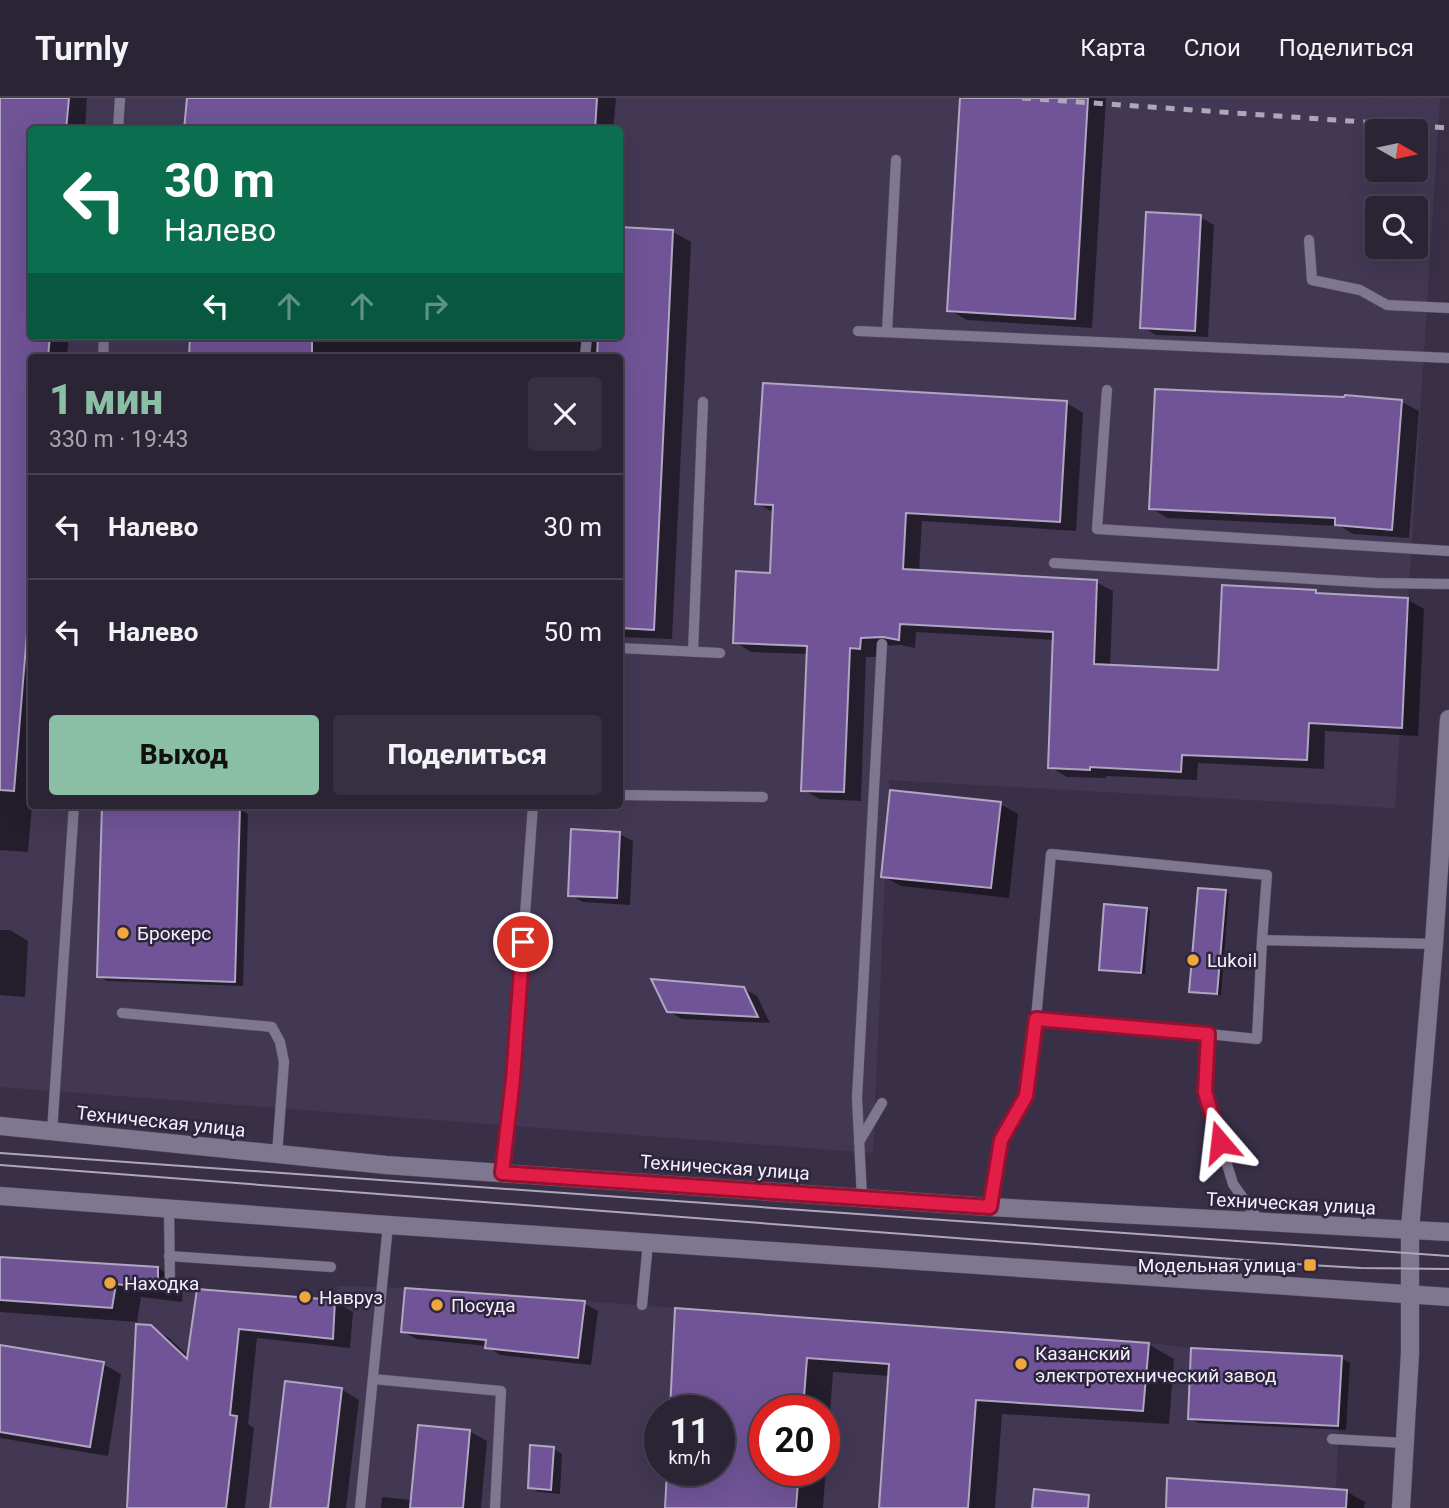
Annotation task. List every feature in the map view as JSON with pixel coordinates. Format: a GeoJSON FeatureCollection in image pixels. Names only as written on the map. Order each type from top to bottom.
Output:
{"type":"FeatureCollection","features":[{"type":"Feature","properties":{"kind":"main road"},"geometry":{"type":"LineString","coordinates":[[1401,1508],[1410,1353],[1410,1229],[1434,944],[1449,719]]}},
{"type":"Feature","properties":{"kind":"main road","name":"Техническая улица"},"geometry":{"type":"LineString","coordinates":[[0,1126],[386,1165],[990,1207],[1449,1231]]}},
{"type":"Feature","properties":{"kind":"main road"},"geometry":{"type":"LineString","coordinates":[[0,1196],[1449,1297]]}},
{"type":"Feature","properties":{"kind":"lane"},"geometry":{"type":"LineString","coordinates":[[118,126],[120,98]]}},
{"type":"Feature","properties":{"kind":"lane"},"geometry":{"type":"LineString","coordinates":[[887,332],[896,160]]}},
{"type":"Feature","properties":{"kind":"lane"},"geometry":{"type":"LineString","coordinates":[[1309,240],[1312,280],[1360,290],[1387,305],[1449,308]]}},
{"type":"Feature","properties":{"kind":"lane"},"geometry":{"type":"LineString","coordinates":[[858,331],[1449,358]]}},
{"type":"Feature","properties":{"kind":"lane"},"geometry":{"type":"LineString","coordinates":[[1108,390],[1097,529],[1449,551]]}},
{"type":"Feature","properties":{"kind":"lane"},"geometry":{"type":"LineString","coordinates":[[693,652],[704,402]]}},
{"type":"Feature","properties":{"kind":"lane"},"geometry":{"type":"LineString","coordinates":[[1054,563],[1377,583],[1449,584]]}},
{"type":"Feature","properties":{"kind":"lane"},"geometry":{"type":"LineString","coordinates":[[862,1198],[857,1098],[882,644]]}},
{"type":"Feature","properties":{"kind":"lane"},"geometry":{"type":"LineString","coordinates":[[623,648],[720,653]]}},
{"type":"Feature","properties":{"kind":"lane"},"geometry":{"type":"LineString","coordinates":[[623,795],[763,797]]}},
{"type":"Feature","properties":{"kind":"lane"},"geometry":{"type":"LineString","coordinates":[[52,1132],[74,809]]}},
{"type":"Feature","properties":{"kind":"lane"},"geometry":{"type":"LineString","coordinates":[[502,1173],[513,1079],[533,809]]}},
{"type":"Feature","properties":{"kind":"lane"},"geometry":{"type":"LineString","coordinates":[[990,1207],[1001,1140],[1026,1096],[1051,854],[1267,874],[1257,1039],[1036,1019]]}},
{"type":"Feature","properties":{"kind":"lane"},"geometry":{"type":"LineString","coordinates":[[1262,940],[1434,944]]}},
{"type":"Feature","properties":{"kind":"lane"},"geometry":{"type":"LineString","coordinates":[[122,1013],[272,1027],[280,1042],[284,1062],[277,1154]]}},
{"type":"Feature","properties":{"kind":"lane"},"geometry":{"type":"LineString","coordinates":[[1208,1034],[1205,1092],[1233,1184],[1260,1223]]}},
{"type":"Feature","properties":{"kind":"lane"},"geometry":{"type":"LineString","coordinates":[[859,1142],[882,1103]]}},
{"type":"Feature","properties":{"kind":"lane"},"geometry":{"type":"LineString","coordinates":[[169,1209],[170,1286]]}},
{"type":"Feature","properties":{"kind":"lane"},"geometry":{"type":"LineString","coordinates":[[360,1508],[388,1225]]}},
{"type":"Feature","properties":{"kind":"lane"},"geometry":{"type":"LineString","coordinates":[[642,1305],[648,1243]]}},
{"type":"Feature","properties":{"kind":"lane"},"geometry":{"type":"LineString","coordinates":[[169,1256],[331,1267]]}},
{"type":"Feature","properties":{"kind":"lane"},"geometry":{"type":"LineString","coordinates":[[373,1380],[501,1391],[495,1508]]}},
{"type":"Feature","properties":{"kind":"lane"},"geometry":{"type":"LineString","coordinates":[[1332,1439],[1405,1443]]}},
{"type":"Feature","properties":{"kind":"shaded area"},"geometry":{"type":"Polygon","coordinates":[[[0,98],[1440,98],[1395,808],[889,780],[873,1153],[0,1087],[0,98]]]}},
{"type":"Feature","properties":{"kind":"shaded area"},"geometry":{"type":"Polygon","coordinates":[[[0,1257],[158,1267],[158,1289],[170,1286],[335,1300],[338,1286],[405,1288],[1191,1348],[1342,1356],[1335,1508],[0,1508],[0,1257]]]}},
{"type":"Feature","properties":{"kind":"building"},"geometry":{"type":"Polygon","coordinates":[[[0,98],[69,98],[66,126],[28,126],[28,340],[50,340],[48,354],[28,354],[28,621],[14,791],[0,790],[0,98]]]}},
{"type":"Feature","properties":{"kind":"building"},"geometry":{"type":"Polygon","coordinates":[[[187,98],[597,98],[595,126],[184,126],[187,98]]]}},
{"type":"Feature","properties":{"kind":"building"},"geometry":{"type":"Polygon","coordinates":[[[960,98],[1088,98],[1075,319],[947,311],[960,98]]]}},
{"type":"Feature","properties":{"kind":"building"},"geometry":{"type":"Polygon","coordinates":[[[1146,212],[1201,215],[1195,331],[1140,328],[1146,212]]]}},
{"type":"Feature","properties":{"kind":"building"},"geometry":{"type":"Polygon","coordinates":[[[623,227],[673,230],[654,630],[623,628],[623,354],[597,354],[598,340],[623,340],[623,227]]]}},
{"type":"Feature","properties":{"kind":"building"},"geometry":{"type":"Polygon","coordinates":[[[190,340],[312,341],[312,354],[189,354],[190,340]]]}},
{"type":"Feature","properties":{"kind":"building"},"geometry":{"type":"Polygon","coordinates":[[[763,383],[1067,401],[1060,522],[906,513],[903,569],[1097,580],[1094,664],[1218,670],[1222,585],[1408,598],[1402,728],[1309,723],[1307,760],[1182,755],[1181,772],[1090,767],[1090,770],[1048,768],[1053,632],[900,624],[899,640],[883,637],[861,638],[860,649],[850,648],[844,792],[801,791],[807,646],[733,643],[736,571],[770,573],[773,505],[755,504],[763,383]]]}},
{"type":"Feature","properties":{"kind":"building"},"geometry":{"type":"Polygon","coordinates":[[[1155,389],[1345,395],[1402,400],[1392,530],[1335,525],[1335,518],[1149,509],[1155,389]]]}},
{"type":"Feature","properties":{"kind":"building"},"geometry":{"type":"Polygon","coordinates":[[[890,790],[1001,802],[991,888],[881,877],[890,790]]]}},
{"type":"Feature","properties":{"kind":"building"},"geometry":{"type":"Polygon","coordinates":[[[102,809],[240,809],[235,982],[97,977],[102,809]]]}},
{"type":"Feature","properties":{"kind":"building"},"geometry":{"type":"Polygon","coordinates":[[[571,829],[620,832],[617,898],[568,896],[571,829]]]}},
{"type":"Feature","properties":{"kind":"building"},"geometry":{"type":"Polygon","coordinates":[[[1198,888],[1226,890],[1217,994],[1189,992],[1198,888]]]}},
{"type":"Feature","properties":{"kind":"building"},"geometry":{"type":"Polygon","coordinates":[[[1104,904],[1147,908],[1141,973],[1099,970],[1104,904]]]}},
{"type":"Feature","properties":{"kind":"building"},"geometry":{"type":"Polygon","coordinates":[[[651,979],[744,987],[758,1017],[667,1012],[651,979]]]}},
{"type":"Feature","properties":{"kind":"building"},"geometry":{"type":"Polygon","coordinates":[[[0,1257],[158,1267],[158,1289],[116,1284],[112,1308],[0,1300],[0,1257]]]}},
{"type":"Feature","properties":{"kind":"building"},"geometry":{"type":"Polygon","coordinates":[[[405,1288],[585,1301],[578,1358],[485,1348],[486,1340],[401,1332],[405,1288]]]}},
{"type":"Feature","properties":{"kind":"building"},"geometry":{"type":"Polygon","coordinates":[[[197,1289],[335,1300],[333,1339],[239,1329],[230,1415],[237,1416],[226,1508],[127,1508],[136,1324],[151,1325],[187,1359],[197,1289]]]}},
{"type":"Feature","properties":{"kind":"building"},"geometry":{"type":"Polygon","coordinates":[[[675,1308],[1149,1343],[1143,1411],[976,1400],[968,1508],[879,1508],[889,1364],[807,1358],[804,1395],[749,1395],[749,1486],[798,1486],[796,1508],[665,1508],[666,1486],[735,1486],[735,1395],[671,1395],[675,1308]]]}},
{"type":"Feature","properties":{"kind":"building"},"geometry":{"type":"Polygon","coordinates":[[[0,1345],[104,1362],[90,1447],[0,1432],[0,1345]]]}},
{"type":"Feature","properties":{"kind":"building"},"geometry":{"type":"Polygon","coordinates":[[[1191,1348],[1342,1356],[1338,1426],[1188,1419],[1191,1348]]]}},
{"type":"Feature","properties":{"kind":"building"},"geometry":{"type":"Polygon","coordinates":[[[285,1381],[342,1388],[328,1508],[270,1508],[285,1381]]]}},
{"type":"Feature","properties":{"kind":"building"},"geometry":{"type":"Polygon","coordinates":[[[418,1425],[470,1430],[463,1508],[410,1508],[418,1425]]]}},
{"type":"Feature","properties":{"kind":"building"},"geometry":{"type":"Polygon","coordinates":[[[530,1445],[554,1447],[551,1490],[528,1488],[530,1445]]]}},
{"type":"Feature","properties":{"kind":"building"},"geometry":{"type":"Polygon","coordinates":[[[1167,1478],[1347,1490],[1346,1508],[1166,1508],[1167,1478]]]}},
{"type":"Feature","properties":{"kind":"building"},"geometry":{"type":"Polygon","coordinates":[[[1034,1489],[1089,1495],[1088,1508],[1032,1508],[1034,1489]]]}},
{"type":"Feature","properties":{"kind":"tram line"},"geometry":{"type":"LineString","coordinates":[[0,1153],[1449,1256]]}},
{"type":"Feature","properties":{"kind":"tram line"},"geometry":{"type":"LineString","coordinates":[[0,1165],[1310,1265],[1449,1269]]}},
{"type":"Feature","properties":{"kind":"railway"},"geometry":{"type":"LineString","coordinates":[[1022,98],[1449,128]]}},
{"type":"Feature","properties":{"kind":"place","name":"Брокерс"},"geometry":{"type":"Point","coordinates":[123,933]}},
{"type":"Feature","properties":{"kind":"place","name":"Lukoil"},"geometry":{"type":"Point","coordinates":[1193,960]}},
{"type":"Feature","properties":{"kind":"place","name":"Модельная улица"},"geometry":{"type":"Point","coordinates":[1310,1265]}},
{"type":"Feature","properties":{"kind":"place","name":"Находка"},"geometry":{"type":"Point","coordinates":[110,1283]}},
{"type":"Feature","properties":{"kind":"place","name":"Навруз"},"geometry":{"type":"Point","coordinates":[305,1297]}},
{"type":"Feature","properties":{"kind":"place","name":"Посуда"},"geometry":{"type":"Point","coordinates":[437,1305]}},
{"type":"Feature","properties":{"kind":"place","name":"Казанский электротехнический завод"},"geometry":{"type":"Point","coordinates":[1021,1364]}},
{"type":"Feature","properties":{"kind":"route"},"geometry":{"type":"LineString","coordinates":[[523,942],[513,1079],[502,1173],[990,1207],[1001,1140],[1026,1096],[1036,1019],[1208,1034],[1205,1092],[1220,1142]]}}]}
